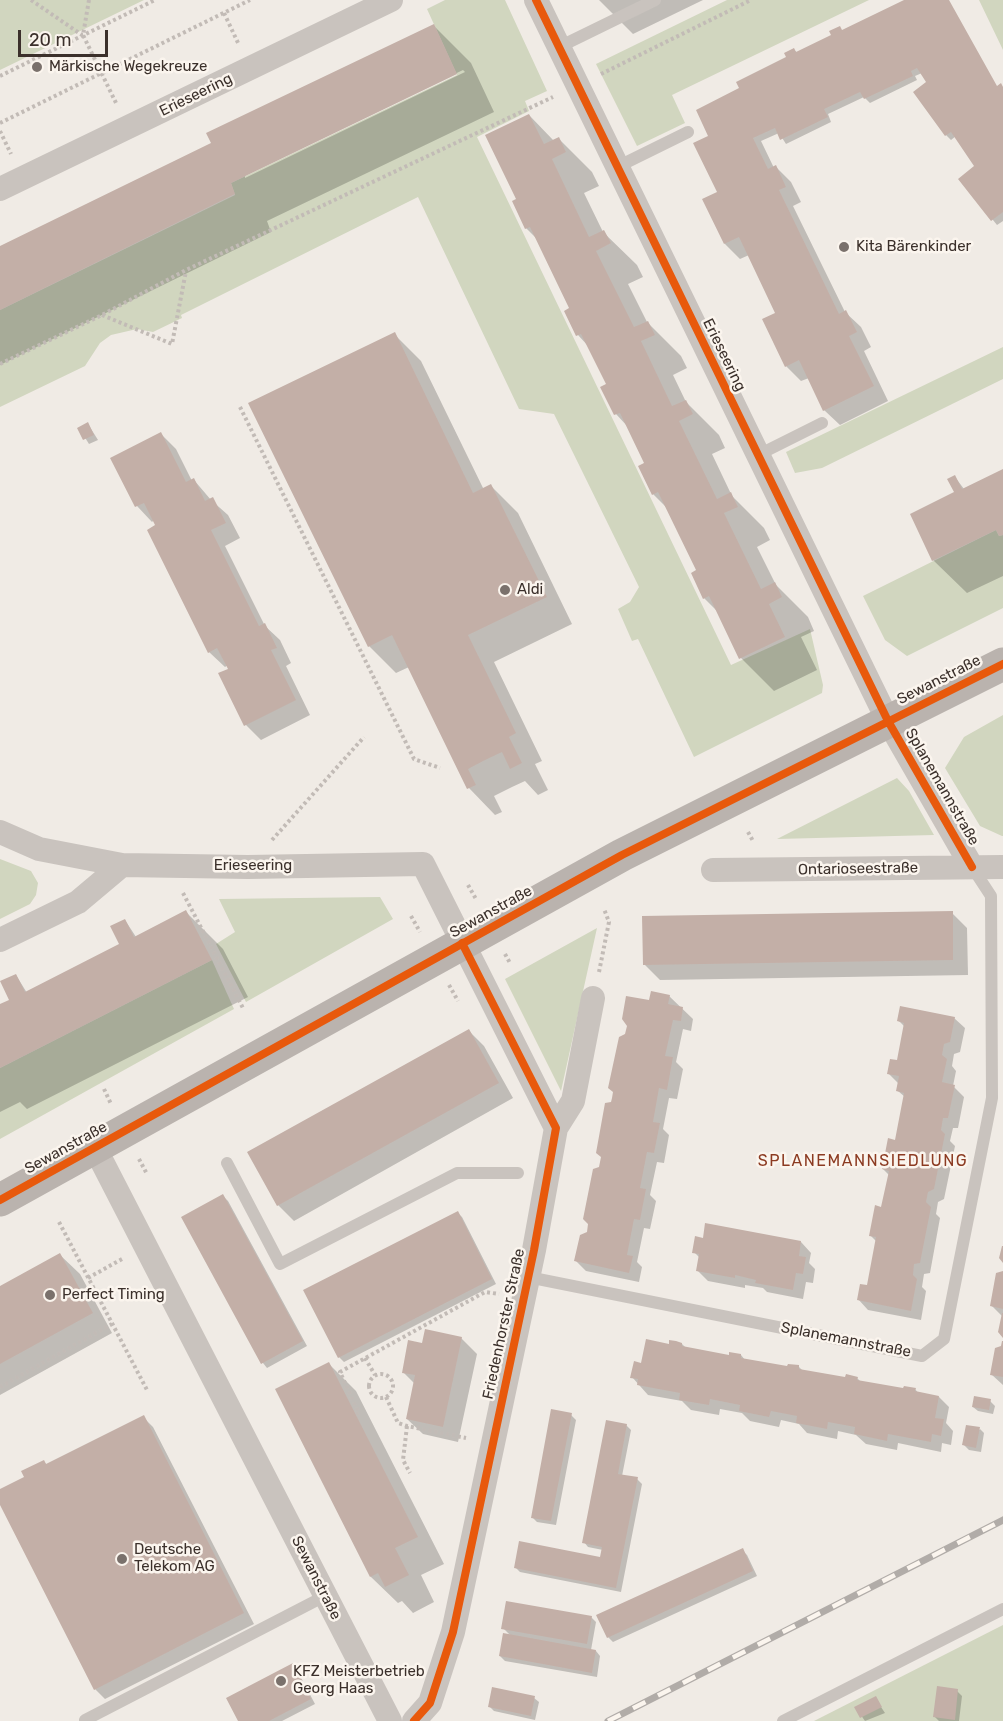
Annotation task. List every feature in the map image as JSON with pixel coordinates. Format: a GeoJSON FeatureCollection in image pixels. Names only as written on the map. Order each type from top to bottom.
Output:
{"type":"FeatureCollection","features":[{"type":"Feature","properties":{"kind":"street","name":"Erieseering"},"geometry":{"type":"LineString","coordinates":[[0,189],[391,0]]}},
{"type":"Feature","properties":{"kind":"street","name":"Erieseering"},"geometry":{"type":"LineString","coordinates":[[536,0],[888,721]]}},
{"type":"Feature","properties":{"kind":"street","name":"Sewanstraße"},"geometry":{"type":"LineString","coordinates":[[0,1200],[622,855],[1003,664]]}},
{"type":"Feature","properties":{"kind":"street","name":"Splanemannstraße"},"geometry":{"type":"LineString","coordinates":[[888,721],[972,867]]}},
{"type":"Feature","properties":{"kind":"street","name":"Erieseering"},"geometry":{"type":"LineString","coordinates":[[0,832],[39,849],[122,865],[248,867],[423,864],[462,943]]}},
{"type":"Feature","properties":{"kind":"street"},"geometry":{"type":"LineString","coordinates":[[0,940],[78,902],[122,865]]}},
{"type":"Feature","properties":{"kind":"street","name":"Ontarioseestraße"},"geometry":{"type":"LineString","coordinates":[[713,870],[1003,867]]}},
{"type":"Feature","properties":{"kind":"street"},"geometry":{"type":"LineString","coordinates":[[462,943],[556,1128]]}},
{"type":"Feature","properties":{"kind":"street","name":"Friedenhorster Straße"},"geometry":{"type":"LineString","coordinates":[[414,1721],[430,1703],[453,1632],[526,1287],[556,1128],[573,1101],[593,998]]}},
{"type":"Feature","properties":{"kind":"street","name":"Sewanstraße"},"geometry":{"type":"LineString","coordinates":[[95,1148],[390,1721]]}},
{"type":"Feature","properties":{"kind":"lane"},"geometry":{"type":"LineString","coordinates":[[559,47],[655,0]]}},
{"type":"Feature","properties":{"kind":"lane"},"geometry":{"type":"LineString","coordinates":[[617,166],[688,132]]}},
{"type":"Feature","properties":{"kind":"lane"},"geometry":{"type":"LineString","coordinates":[[758,455],[822,423]]}},
{"type":"Feature","properties":{"kind":"lane","name":"Splanemannstraße"},"geometry":{"type":"LineString","coordinates":[[526,1287],[922,1356],[944,1339],[992,1098],[991,896],[972,867]]}},
{"type":"Feature","properties":{"kind":"lane"},"geometry":{"type":"LineString","coordinates":[[227,1162],[280,1264],[457,1173],[518,1173]]}},
{"type":"Feature","properties":{"kind":"lane"},"geometry":{"type":"LineString","coordinates":[[85,1720],[326,1596]]}},
{"type":"Feature","properties":{"kind":"lane"},"geometry":{"type":"LineString","coordinates":[[783,1721],[1003,1609]]}},
{"type":"Feature","properties":{"kind":"path"},"geometry":{"type":"LineString","coordinates":[[31,0],[83,35],[102,73]]}},
{"type":"Feature","properties":{"kind":"path"},"geometry":{"type":"LineString","coordinates":[[83,35],[89,0]]}},
{"type":"Feature","properties":{"kind":"path"},"geometry":{"type":"LineString","coordinates":[[0,76],[155,0]]}},
{"type":"Feature","properties":{"kind":"path"},"geometry":{"type":"LineString","coordinates":[[0,123],[250,0]]}},
{"type":"Feature","properties":{"kind":"path"},"geometry":{"type":"LineString","coordinates":[[0,363],[102,315],[186,270],[392,175],[751,0]]}},
{"type":"Feature","properties":{"kind":"path"},"geometry":{"type":"LineString","coordinates":[[224,13],[250,68]]}},
{"type":"Feature","properties":{"kind":"path"},"geometry":{"type":"LineString","coordinates":[[102,315],[172,344],[186,270]]}},
{"type":"Feature","properties":{"kind":"path"},"geometry":{"type":"LineString","coordinates":[[240,407],[414,759],[440,768]]}},
{"type":"Feature","properties":{"kind":"path"},"geometry":{"type":"LineString","coordinates":[[248,867],[364,737]]}},
{"type":"Feature","properties":{"kind":"path"},"geometry":{"type":"LineString","coordinates":[[748,832],[753,841]]}},
{"type":"Feature","properties":{"kind":"path"},"geometry":{"type":"LineString","coordinates":[[168,866],[244,1010]]}},
{"type":"Feature","properties":{"kind":"path"},"geometry":{"type":"LineString","coordinates":[[593,998],[609,922],[604,909]]}},
{"type":"Feature","properties":{"kind":"path"},"geometry":{"type":"LineString","coordinates":[[59,1222],[147,1390]]}},
{"type":"Feature","properties":{"kind":"path"},"geometry":{"type":"LineString","coordinates":[[88,1278],[146,1246]]}},
{"type":"Feature","properties":{"kind":"path"},"geometry":{"type":"LineString","coordinates":[[356,1414],[359,1413],[340,1372],[485,1292],[526,1287]]}},
{"type":"Feature","properties":{"kind":"path"},"geometry":{"type":"LineString","coordinates":[[0,1387],[112,1324]]}},
{"type":"Feature","properties":{"kind":"path"},"geometry":{"type":"LineString","coordinates":[[365,1358],[375,1375]]}},
{"type":"Feature","properties":{"kind":"path"},"geometry":{"type":"LineString","coordinates":[[379,1373],[387,1374],[393,1381],[393,1389],[386,1397],[380,1398],[370,1392],[369,1385],[379,1373]]}},
{"type":"Feature","properties":{"kind":"path"},"geometry":{"type":"LineString","coordinates":[[386,1397],[398,1423],[493,1443]]}},
{"type":"Feature","properties":{"kind":"path"},"geometry":{"type":"LineString","coordinates":[[408,1426],[403,1460],[410,1473]]}},
{"type":"Feature","properties":{"kind":"green space"},"geometry":{"type":"Polygon","coordinates":[[[0,0],[144,0],[0,70],[0,0]]]}},
{"type":"Feature","properties":{"kind":"green space"},"geometry":{"type":"Polygon","coordinates":[[[445,0],[505,0],[547,91],[525,101],[529,111],[477,137],[731,665],[810,629],[823,685],[822,693],[694,757],[638,639],[632,641],[618,609],[630,602],[639,587],[554,414],[519,409],[418,197],[181,315],[182,318],[153,332],[137,329],[111,335],[100,343],[85,366],[0,407],[0,310],[235,195],[231,183],[457,75],[427,9],[445,0]]]}},
{"type":"Feature","properties":{"kind":"green space"},"geometry":{"type":"Polygon","coordinates":[[[727,0],[869,0],[672,95],[685,123],[637,146],[596,64],[727,0]]]}},
{"type":"Feature","properties":{"kind":"green space"},"geometry":{"type":"Polygon","coordinates":[[[979,0],[1003,0],[1003,50],[979,0]]]}},
{"type":"Feature","properties":{"kind":"green space"},"geometry":{"type":"Polygon","coordinates":[[[1003,347],[1003,379],[822,468],[795,473],[786,452],[1003,347]]]}},
{"type":"Feature","properties":{"kind":"green space"},"geometry":{"type":"Polygon","coordinates":[[[996,530],[999,536],[1003,535],[1003,608],[907,656],[885,640],[863,596],[996,530]]]}},
{"type":"Feature","properties":{"kind":"green space"},"geometry":{"type":"Polygon","coordinates":[[[1003,715],[1002,836],[980,826],[945,768],[964,737],[1003,715]]]}},
{"type":"Feature","properties":{"kind":"green space"},"geometry":{"type":"Polygon","coordinates":[[[897,778],[909,791],[934,835],[777,839],[897,778]]]}},
{"type":"Feature","properties":{"kind":"green space"},"geometry":{"type":"Polygon","coordinates":[[[0,859],[31,871],[38,883],[36,895],[30,904],[0,919],[0,859]]]}},
{"type":"Feature","properties":{"kind":"green space"},"geometry":{"type":"Polygon","coordinates":[[[380,897],[393,919],[246,1002],[216,944],[235,932],[219,899],[380,897]]]}},
{"type":"Feature","properties":{"kind":"green space"},"geometry":{"type":"Polygon","coordinates":[[[597,928],[561,1091],[505,979],[597,928]]]}},
{"type":"Feature","properties":{"kind":"green space"},"geometry":{"type":"Polygon","coordinates":[[[212,960],[234,1009],[0,1139],[0,1068],[212,960]]]}},
{"type":"Feature","properties":{"kind":"green space"},"geometry":{"type":"Polygon","coordinates":[[[1003,1625],[1003,1721],[814,1721],[1003,1625]]]}},
{"type":"Feature","properties":{"kind":"building"},"geometry":{"type":"Polygon","coordinates":[[[904,0],[949,0],[997,86],[1001,83],[1003,87],[1003,212],[991,221],[958,179],[974,166],[951,132],[945,136],[913,92],[926,82],[917,68],[911,71],[913,76],[864,99],[860,92],[824,109],[828,117],[780,140],[775,128],[753,138],[768,169],[776,165],[786,187],[779,190],[839,314],[846,310],[857,332],[849,336],[874,386],[823,411],[799,360],[785,367],[762,319],[775,313],[739,237],[724,244],[702,199],[717,192],[693,143],[708,136],[696,110],[739,88],[736,82],[786,57],[784,53],[794,48],[796,52],[831,35],[829,31],[840,26],[842,30],[904,0]]]}},
{"type":"Feature","properties":{"kind":"building"},"geometry":{"type":"Polygon","coordinates":[[[434,24],[457,74],[231,183],[235,194],[0,310],[0,246],[211,143],[206,133],[434,24]]]}},
{"type":"Feature","properties":{"kind":"building"},"geometry":{"type":"Polygon","coordinates":[[[529,114],[544,144],[559,137],[566,152],[552,159],[589,237],[604,230],[611,243],[596,251],[634,327],[648,321],[655,335],[641,341],[672,406],[686,400],[693,414],[679,421],[717,499],[731,492],[738,507],[724,513],[761,589],[775,582],[782,597],[769,604],[785,637],[739,659],[709,596],[703,599],[691,573],[696,570],[658,492],[652,495],[638,466],[644,463],[620,413],[614,415],[600,387],[606,384],[581,334],[576,336],[564,311],[569,308],[530,227],[525,229],[512,201],[516,199],[485,135],[529,114]]]}},
{"type":"Feature","properties":{"kind":"building"},"geometry":{"type":"Polygon","coordinates":[[[395,332],[473,493],[491,484],[547,597],[468,635],[516,733],[509,737],[522,763],[510,769],[502,752],[485,760],[468,769],[476,785],[467,789],[392,635],[368,647],[248,403],[395,332]]]}},
{"type":"Feature","properties":{"kind":"building"},"geometry":{"type":"Polygon","coordinates":[[[88,422],[94,435],[83,440],[77,428],[88,422]]]}},
{"type":"Feature","properties":{"kind":"building"},"geometry":{"type":"Polygon","coordinates":[[[161,432],[186,482],[194,478],[205,501],[213,497],[226,523],[211,530],[259,626],[265,623],[277,648],[271,650],[296,700],[244,726],[218,673],[228,669],[217,648],[208,653],[147,530],[155,525],[144,503],[135,507],[110,458],[161,432]]]}},
{"type":"Feature","properties":{"kind":"building"},"geometry":{"type":"Polygon","coordinates":[[[1003,469],[1003,535],[999,536],[996,530],[932,561],[910,514],[954,492],[947,479],[955,475],[962,489],[1003,469]]]}},
{"type":"Feature","properties":{"kind":"building"},"geometry":{"type":"Polygon","coordinates":[[[186,910],[212,960],[0,1068],[0,1004],[9,1000],[0,981],[16,974],[25,992],[119,944],[110,926],[125,919],[134,937],[186,910]]]}},
{"type":"Feature","properties":{"kind":"building"},"geometry":{"type":"Polygon","coordinates":[[[953,911],[953,960],[643,965],[642,916],[953,911]]]}},
{"type":"Feature","properties":{"kind":"building"},"geometry":{"type":"Polygon","coordinates":[[[651,991],[670,995],[668,1004],[683,1007],[681,1021],[673,1020],[665,1056],[673,1057],[667,1090],[659,1088],[653,1122],[660,1123],[654,1153],[647,1152],[640,1188],[646,1189],[640,1220],[634,1219],[627,1255],[633,1256],[629,1273],[574,1261],[580,1235],[587,1232],[588,1224],[583,1219],[593,1169],[599,1167],[601,1157],[596,1153],[605,1103],[611,1102],[612,1098],[613,1092],[608,1088],[619,1037],[625,1034],[627,1026],[622,1019],[626,996],[649,1000],[651,991]]]}},
{"type":"Feature","properties":{"kind":"building"},"geometry":{"type":"Polygon","coordinates":[[[900,1006],[955,1017],[950,1042],[944,1044],[942,1055],[947,1059],[942,1082],[955,1085],[948,1118],[943,1118],[941,1130],[945,1134],[934,1189],[928,1192],[926,1202],[931,1207],[920,1263],[914,1264],[913,1275],[917,1279],[911,1311],[857,1300],[860,1284],[867,1285],[876,1237],[869,1236],[875,1205],[881,1207],[889,1171],[882,1169],[888,1138],[895,1140],[904,1093],[896,1091],[899,1076],[887,1074],[890,1059],[897,1060],[904,1023],[897,1021],[900,1006]]]}},
{"type":"Feature","properties":{"kind":"building"},"geometry":{"type":"Polygon","coordinates":[[[469,1029],[499,1083],[277,1206],[247,1152],[469,1029]]]}},
{"type":"Feature","properties":{"kind":"building"},"geometry":{"type":"Polygon","coordinates":[[[223,1194],[303,1341],[261,1364],[181,1217],[223,1194]]]}},
{"type":"Feature","properties":{"kind":"building"},"geometry":{"type":"Polygon","coordinates":[[[458,1211],[492,1279],[338,1358],[303,1290],[458,1211]]]}},
{"type":"Feature","properties":{"kind":"building"},"geometry":{"type":"Polygon","coordinates":[[[705,1223],[801,1241],[799,1256],[806,1257],[803,1274],[796,1273],[793,1290],[755,1283],[756,1280],[735,1275],[735,1278],[696,1271],[699,1254],[692,1253],[695,1236],[703,1238],[705,1223]]]}},
{"type":"Feature","properties":{"kind":"building"},"geometry":{"type":"Polygon","coordinates":[[[1003,1246],[1003,1263],[999,1258],[1003,1246]]]}},
{"type":"Feature","properties":{"kind":"building"},"geometry":{"type":"Polygon","coordinates":[[[60,1253],[93,1313],[0,1364],[0,1286],[60,1253]]]}},
{"type":"Feature","properties":{"kind":"building"},"geometry":{"type":"Polygon","coordinates":[[[1003,1271],[1003,1309],[990,1306],[996,1273],[1003,1271]]]}},
{"type":"Feature","properties":{"kind":"building"},"geometry":{"type":"Polygon","coordinates":[[[1003,1313],[1003,1338],[998,1332],[1003,1313]]]}},
{"type":"Feature","properties":{"kind":"building"},"geometry":{"type":"Polygon","coordinates":[[[425,1329],[462,1337],[443,1427],[406,1419],[415,1375],[402,1373],[408,1340],[422,1343],[425,1329]]]}},
{"type":"Feature","properties":{"kind":"building"},"geometry":{"type":"Polygon","coordinates":[[[646,1339],[669,1344],[669,1340],[676,1341],[682,1343],[682,1346],[729,1355],[729,1352],[741,1354],[741,1358],[787,1366],[788,1364],[799,1365],[799,1369],[845,1377],[846,1374],[858,1377],[857,1380],[916,1388],[915,1391],[939,1396],[935,1418],[944,1419],[941,1436],[932,1434],[931,1442],[888,1434],[887,1441],[854,1434],[855,1427],[828,1422],[827,1429],[796,1423],[797,1416],[771,1411],[769,1417],[739,1411],[740,1405],[710,1399],[709,1405],[679,1400],[680,1393],[637,1385],[638,1379],[630,1378],[634,1361],[641,1363],[646,1339]]]}},
{"type":"Feature","properties":{"kind":"building"},"geometry":{"type":"Polygon","coordinates":[[[1002,1341],[1003,1377],[990,1375],[995,1348],[1001,1346],[1002,1341]]]}},
{"type":"Feature","properties":{"kind":"building"},"geometry":{"type":"Polygon","coordinates":[[[329,1362],[418,1537],[395,1548],[409,1575],[385,1587],[378,1573],[370,1577],[275,1389],[329,1362]]]}},
{"type":"Feature","properties":{"kind":"building"},"geometry":{"type":"Polygon","coordinates":[[[974,1396],[991,1399],[989,1410],[972,1407],[974,1396]]]}},
{"type":"Feature","properties":{"kind":"building"},"geometry":{"type":"Polygon","coordinates":[[[551,1409],[572,1413],[551,1521],[531,1518],[551,1409]]]}},
{"type":"Feature","properties":{"kind":"building","name":"Deutsche Telekom AG"},"geometry":{"type":"Polygon","coordinates":[[[144,1415],[244,1613],[94,1690],[0,1505],[0,1489],[24,1477],[21,1471],[44,1460],[46,1464],[144,1415]]]}},
{"type":"Feature","properties":{"kind":"building"},"geometry":{"type":"Polygon","coordinates":[[[606,1420],[627,1424],[618,1474],[638,1477],[616,1588],[514,1568],[519,1541],[600,1557],[602,1547],[582,1543],[606,1420]]]}},
{"type":"Feature","properties":{"kind":"building"},"geometry":{"type":"Polygon","coordinates":[[[966,1425],[980,1427],[976,1448],[962,1445],[966,1425]]]}},
{"type":"Feature","properties":{"kind":"building"},"geometry":{"type":"Polygon","coordinates":[[[743,1548],[753,1571],[607,1638],[596,1615],[743,1548]]]}},
{"type":"Feature","properties":{"kind":"building"},"geometry":{"type":"Polygon","coordinates":[[[506,1601],[592,1616],[587,1644],[501,1629],[506,1601]]]}},
{"type":"Feature","properties":{"kind":"building"},"geometry":{"type":"Polygon","coordinates":[[[503,1633],[596,1650],[592,1673],[499,1656],[503,1633]]]}},
{"type":"Feature","properties":{"kind":"building","name":"KFZ Meisterbetrieb Georg Haas"},"geometry":{"type":"Polygon","coordinates":[[[293,1663],[311,1699],[269,1721],[238,1721],[226,1698],[293,1663]]]}},
{"type":"Feature","properties":{"kind":"building"},"geometry":{"type":"Polygon","coordinates":[[[937,1686],[958,1689],[955,1720],[933,1717],[937,1686]]]}},
{"type":"Feature","properties":{"kind":"building"},"geometry":{"type":"Polygon","coordinates":[[[492,1687],[535,1696],[531,1716],[488,1707],[492,1687]]]}},
{"type":"Feature","properties":{"kind":"building"},"geometry":{"type":"Polygon","coordinates":[[[876,1696],[882,1707],[860,1718],[854,1707],[876,1696]]]}},
{"type":"Feature","properties":{"kind":"railway"},"geometry":{"type":"LineString","coordinates":[[608,1721],[1003,1520]]}},
{"type":"Feature","properties":{"kind":"cycle path"},"geometry":{"type":"LineString","coordinates":[[536,0],[888,721],[972,867]]}},
{"type":"Feature","properties":{"kind":"cycle path"},"geometry":{"type":"LineString","coordinates":[[0,1200],[622,855],[1003,664]]}},
{"type":"Feature","properties":{"kind":"cycle path"},"geometry":{"type":"LineString","coordinates":[[414,1721],[430,1703],[453,1632],[534,1250],[556,1128],[462,943]]}},
{"type":"Feature","properties":{"kind":"place","name":"Märkische Wegekreuze"},"geometry":{"type":"Point","coordinates":[37,67]}},
{"type":"Feature","properties":{"kind":"place","name":"Kita Bärenkinder"},"geometry":{"type":"Point","coordinates":[844,247]}},
{"type":"Feature","properties":{"kind":"place","name":"Aldi"},"geometry":{"type":"Point","coordinates":[505,590]}},
{"type":"Feature","properties":{"kind":"place","name":"Perfect Timing"},"geometry":{"type":"Point","coordinates":[50,1295]}},
{"type":"Feature","properties":{"kind":"place","name":"Deutsche Telekom AG"},"geometry":{"type":"Point","coordinates":[122,1559]}},
{"type":"Feature","properties":{"kind":"place","name":"KFZ Meisterbetrieb Georg Haas"},"geometry":{"type":"Point","coordinates":[281,1681]}},
{"type":"Feature","properties":{"kind":"district","name":"SPLANEMANNSIEDLUNG"},"geometry":{"type":"Point","coordinates":[863,1161]}}]}
